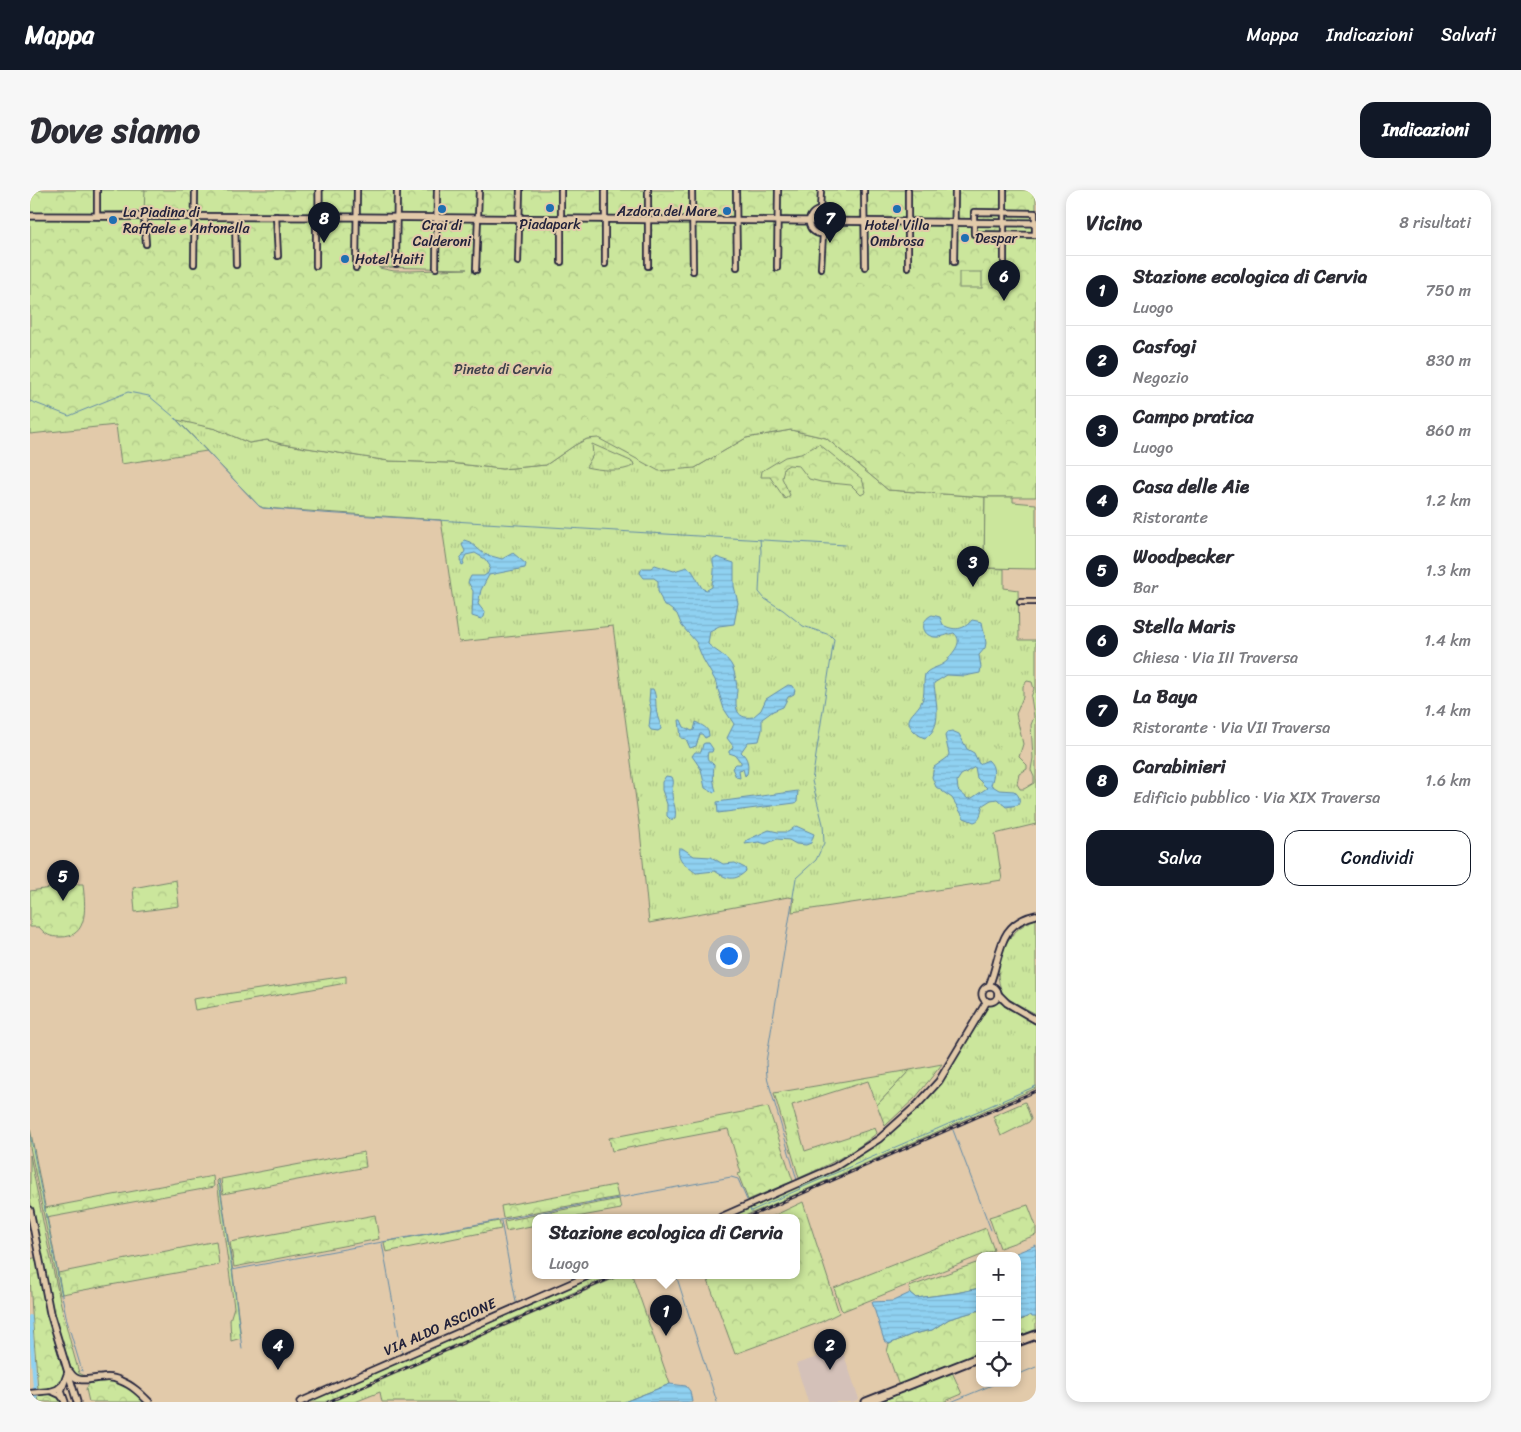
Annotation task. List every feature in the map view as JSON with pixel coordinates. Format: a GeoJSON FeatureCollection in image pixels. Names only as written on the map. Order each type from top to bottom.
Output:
{"type":"FeatureCollection","features":[{"type":"Feature","properties":{"kind":"main road"},"geometry":{"type":"LineString","coordinates":[[1021,1341],[1036,1335]]}},
{"type":"Feature","properties":{"kind":"main road"},"geometry":{"type":"LineString","coordinates":[[866,1402],[976,1359]]}},
{"type":"Feature","properties":{"kind":"street"},"geometry":{"type":"LineString","coordinates":[[97,190],[97,216]]}},
{"type":"Feature","properties":{"kind":"street"},"geometry":{"type":"LineString","coordinates":[[194,264],[195,190]]}},
{"type":"Feature","properties":{"kind":"street"},"geometry":{"type":"LineString","coordinates":[[316,266],[319,190]]}},
{"type":"Feature","properties":{"kind":"street"},"geometry":{"type":"LineString","coordinates":[[356,268],[357,190]]}},
{"type":"Feature","properties":{"kind":"street"},"geometry":{"type":"LineString","coordinates":[[396,264],[397,190]]}},
{"type":"Feature","properties":{"kind":"street"},"geometry":{"type":"LineString","coordinates":[[436,268],[437,190]]}},
{"type":"Feature","properties":{"kind":"street"},"geometry":{"type":"LineString","coordinates":[[476,270],[479,190]]}},
{"type":"Feature","properties":{"kind":"street"},"geometry":{"type":"LineString","coordinates":[[518,262],[520,190]]}},
{"type":"Feature","properties":{"kind":"street"},"geometry":{"type":"LineString","coordinates":[[560,190],[561,262]]}},
{"type":"Feature","properties":{"kind":"street"},"geometry":{"type":"LineString","coordinates":[[605,190],[605,264]]}},
{"type":"Feature","properties":{"kind":"street"},"geometry":{"type":"LineString","coordinates":[[648,190],[648,266]]}},
{"type":"Feature","properties":{"kind":"street"},"geometry":{"type":"LineString","coordinates":[[692,190],[693,271]]}},
{"type":"Feature","properties":{"kind":"street"},"geometry":{"type":"LineString","coordinates":[[736,190],[737,267]]}},
{"type":"Feature","properties":{"kind":"street"},"geometry":{"type":"LineString","coordinates":[[777,268],[778,190]]}},
{"type":"Feature","properties":{"kind":"street"},"geometry":{"type":"LineString","coordinates":[[820,210],[821,190]]}},
{"type":"Feature","properties":{"kind":"street"},"geometry":{"type":"LineString","coordinates":[[864,190],[865,267]]}},
{"type":"Feature","properties":{"kind":"street"},"geometry":{"type":"LineString","coordinates":[[908,190],[908,267]]}},
{"type":"Feature","properties":{"kind":"street"},"geometry":{"type":"LineString","coordinates":[[954,262],[955,190]]}},
{"type":"Feature","properties":{"kind":"street"},"geometry":{"type":"LineString","coordinates":[[1004,190],[1004,272]]}},
{"type":"Feature","properties":{"kind":"street"},"geometry":{"type":"LineString","coordinates":[[820,210],[828,212],[832,222],[830,229],[823,234],[813,231],[809,222],[811,215],[820,210]]}},
{"type":"Feature","properties":{"kind":"street"},"geometry":{"type":"LineString","coordinates":[[974,212],[1004,212],[1035,213],[1035,235],[974,234],[974,212]]}},
{"type":"Feature","properties":{"kind":"street"},"geometry":{"type":"LineString","coordinates":[[30,216],[276,216],[1035,223]]}},
{"type":"Feature","properties":{"kind":"street"},"geometry":{"type":"LineString","coordinates":[[276,216],[278,256]]}},
{"type":"Feature","properties":{"kind":"street"},"geometry":{"type":"LineString","coordinates":[[144,217],[146,244]]}},
{"type":"Feature","properties":{"kind":"street"},"geometry":{"type":"LineString","coordinates":[[235,217],[236,265]]}},
{"type":"Feature","properties":{"kind":"street"},"geometry":{"type":"LineString","coordinates":[[822,268],[823,234]]}},
{"type":"Feature","properties":{"kind":"street"},"geometry":{"type":"LineString","coordinates":[[1020,602],[1036,602]]}},
{"type":"Feature","properties":{"kind":"street"},"geometry":{"type":"LineString","coordinates":[[728,1214],[835,1167],[855,1156],[879,1139],[918,1104],[939,1081],[977,1017],[985,999],[983,990],[989,986],[1000,946],[1009,929],[1022,918],[1036,915]]}},
{"type":"Feature","properties":{"kind":"street"},"geometry":{"type":"LineString","coordinates":[[995,965],[997,991],[995,1000]]}},
{"type":"Feature","properties":{"kind":"street"},"geometry":{"type":"LineString","coordinates":[[989,986],[997,991],[1007,1003]]}},
{"type":"Feature","properties":{"kind":"street"},"geometry":{"type":"LineString","coordinates":[[985,999],[1007,1003],[1036,1020]]}},
{"type":"Feature","properties":{"kind":"street"},"geometry":{"type":"LineString","coordinates":[[30,1210],[50,1313],[77,1401]]}},
{"type":"Feature","properties":{"kind":"street","name":"VIA ALDO ASCIONE"},"geometry":{"type":"LineString","coordinates":[[300,1402],[581,1279]]}},
{"type":"Feature","properties":{"kind":"street"},"geometry":{"type":"LineString","coordinates":[[64,1359],[74,1377],[80,1380],[103,1377],[122,1381],[149,1402]]}},
{"type":"Feature","properties":{"kind":"street"},"geometry":{"type":"LineString","coordinates":[[56,1391],[64,1383],[68,1372]]}},
{"type":"Feature","properties":{"kind":"street"},"geometry":{"type":"LineString","coordinates":[[77,1401],[78,1388],[86,1380]]}},
{"type":"Feature","properties":{"kind":"street"},"geometry":{"type":"LineString","coordinates":[[30,1393],[68,1388],[74,1392]]}},
{"type":"Feature","properties":{"kind":"street"},"geometry":{"type":"LineString","coordinates":[[56,1391],[64,1400]]}},
{"type":"Feature","properties":{"kind":"shaded area"},"geometry":{"type":"Polygon","coordinates":[[[842,1349],[859,1399],[853,1402],[808,1402],[796,1364],[842,1349]]]}},
{"type":"Feature","properties":{"kind":"green space","name":"Pineta di Cervia"},"geometry":{"type":"Polygon","coordinates":[[[30,190],[1036,190],[1036,497],[985,497],[888,490],[826,438],[791,430],[746,438],[695,468],[659,471],[598,438],[587,439],[575,445],[546,465],[502,469],[450,463],[389,461],[267,440],[249,443],[216,429],[177,420],[207,451],[121,464],[116,425],[30,434],[30,190]],[[379,267],[394,271],[467,269],[379,267]]]}},
{"type":"Feature","properties":{"kind":"green space"},"geometry":{"type":"Polygon","coordinates":[[[99,190],[145,190],[144,211],[99,212],[99,190]]]}},
{"type":"Feature","properties":{"kind":"green space"},"geometry":{"type":"Polygon","coordinates":[[[1006,226],[1032,226],[1032,232],[1006,232],[1006,226]]]}},
{"type":"Feature","properties":{"kind":"green space"},"geometry":{"type":"Polygon","coordinates":[[[959,272],[982,272],[982,288],[959,288],[959,272]]]}},
{"type":"Feature","properties":{"kind":"green space"},"geometry":{"type":"Polygon","coordinates":[[[176,419],[216,429],[249,443],[267,440],[389,461],[450,463],[502,469],[546,465],[575,445],[587,439],[598,437],[695,468],[746,438],[791,430],[826,438],[888,490],[985,497],[984,568],[1004,569],[1004,588],[1018,590],[1019,640],[1036,640],[1036,824],[995,834],[1002,880],[792,912],[794,898],[788,897],[649,923],[640,830],[613,626],[459,642],[441,520],[263,508],[176,419]],[[1027,681],[1023,686],[1023,697],[1016,714],[1023,744],[1019,757],[1027,765],[1027,769],[1019,774],[1017,784],[1020,789],[1024,789],[1034,783],[1031,770],[1033,758],[1031,725],[1034,717],[1031,697],[1034,689],[1032,682],[1027,681]]]}},
{"type":"Feature","properties":{"kind":"green space"},"geometry":{"type":"Polygon","coordinates":[[[592,444],[633,462],[634,465],[630,468],[618,470],[586,467],[593,455],[592,444]]]}},
{"type":"Feature","properties":{"kind":"green space"},"geometry":{"type":"Polygon","coordinates":[[[819,444],[862,479],[866,492],[861,495],[851,485],[809,479],[799,466],[789,465],[784,468],[782,478],[790,495],[785,499],[770,477],[761,477],[762,471],[785,457],[801,454],[819,444]]]}},
{"type":"Feature","properties":{"kind":"green space"},"geometry":{"type":"Polygon","coordinates":[[[985,497],[1013,497],[1013,502],[1036,504],[1036,569],[984,568],[985,497]]]}},
{"type":"Feature","properties":{"kind":"green space"},"geometry":{"type":"Polygon","coordinates":[[[176,880],[179,906],[135,912],[133,888],[176,880]]]}},
{"type":"Feature","properties":{"kind":"green space"},"geometry":{"type":"Polygon","coordinates":[[[83,884],[85,910],[84,918],[77,932],[70,936],[57,937],[48,935],[39,927],[30,927],[30,891],[83,884]]]}},
{"type":"Feature","properties":{"kind":"green space"},"geometry":{"type":"Polygon","coordinates":[[[1036,919],[1036,1014],[1003,994],[999,983],[998,971],[999,960],[1009,939],[1025,924],[1036,919]]]}},
{"type":"Feature","properties":{"kind":"green space"},"geometry":{"type":"Polygon","coordinates":[[[346,976],[346,983],[195,1010],[193,999],[346,976]]]}},
{"type":"Feature","properties":{"kind":"green space"},"geometry":{"type":"Polygon","coordinates":[[[999,1002],[1036,1022],[1036,1088],[767,1207],[750,1214],[734,1214],[849,1159],[899,1125],[921,1104],[945,1075],[987,1005],[999,1002]]]}},
{"type":"Feature","properties":{"kind":"green space"},"geometry":{"type":"Polygon","coordinates":[[[942,1064],[916,1097],[885,1126],[877,1105],[910,1070],[942,1064]]]}},
{"type":"Feature","properties":{"kind":"green space"},"geometry":{"type":"Polygon","coordinates":[[[910,1070],[877,1105],[868,1081],[792,1105],[805,1151],[875,1128],[877,1133],[840,1158],[799,1178],[774,1093],[910,1070]]]}},
{"type":"Feature","properties":{"kind":"green space"},"geometry":{"type":"Polygon","coordinates":[[[1025,1102],[1031,1119],[1029,1122],[1001,1136],[993,1116],[1025,1102]]]}},
{"type":"Feature","properties":{"kind":"green space"},"geometry":{"type":"Polygon","coordinates":[[[768,1107],[793,1181],[748,1200],[738,1174],[741,1173],[728,1129],[612,1151],[609,1138],[768,1107]]]}},
{"type":"Feature","properties":{"kind":"green space"},"geometry":{"type":"Polygon","coordinates":[[[30,1128],[62,1294],[60,1295],[30,1147],[30,1128]]]}},
{"type":"Feature","properties":{"kind":"green space"},"geometry":{"type":"Polygon","coordinates":[[[364,1152],[366,1167],[223,1194],[221,1179],[364,1152]]]}},
{"type":"Feature","properties":{"kind":"green space"},"geometry":{"type":"Polygon","coordinates":[[[30,1155],[46,1237],[71,1346],[79,1373],[85,1376],[93,1376],[83,1379],[73,1373],[64,1351],[49,1296],[30,1199],[30,1155]]]}},
{"type":"Feature","properties":{"kind":"green space"},"geometry":{"type":"Polygon","coordinates":[[[213,1176],[214,1187],[46,1218],[45,1208],[213,1176]]]}},
{"type":"Feature","properties":{"kind":"green space"},"geometry":{"type":"Polygon","coordinates":[[[219,1179],[241,1338],[231,1341],[230,1320],[234,1307],[217,1181],[219,1179]]]}},
{"type":"Feature","properties":{"kind":"green space"},"geometry":{"type":"Polygon","coordinates":[[[615,1185],[618,1197],[503,1218],[501,1206],[615,1185]]]}},
{"type":"Feature","properties":{"kind":"green space"},"geometry":{"type":"Polygon","coordinates":[[[619,1199],[621,1209],[593,1214],[541,1214],[619,1199]]]}},
{"type":"Feature","properties":{"kind":"green space"},"geometry":{"type":"Polygon","coordinates":[[[803,1202],[839,1313],[821,1322],[735,1354],[707,1279],[800,1279],[800,1214],[777,1214],[803,1202]]]}},
{"type":"Feature","properties":{"kind":"green space"},"geometry":{"type":"Polygon","coordinates":[[[1028,1205],[1036,1226],[1036,1235],[1000,1248],[989,1217],[1028,1205]]]}},
{"type":"Feature","properties":{"kind":"green space"},"geometry":{"type":"Polygon","coordinates":[[[375,1215],[379,1239],[234,1267],[230,1242],[375,1215]]]}},
{"type":"Feature","properties":{"kind":"green space"},"geometry":{"type":"Polygon","coordinates":[[[532,1216],[532,1226],[506,1231],[504,1221],[532,1216]]]}},
{"type":"Feature","properties":{"kind":"green space"},"geometry":{"type":"Polygon","coordinates":[[[499,1221],[501,1229],[386,1252],[384,1242],[499,1221]]]}},
{"type":"Feature","properties":{"kind":"green space"},"geometry":{"type":"Polygon","coordinates":[[[986,1228],[994,1250],[976,1252],[976,1257],[843,1311],[834,1288],[986,1228]]]}},
{"type":"Feature","properties":{"kind":"green space"},"geometry":{"type":"Polygon","coordinates":[[[216,1241],[219,1265],[62,1294],[58,1273],[216,1241]]]}},
{"type":"Feature","properties":{"kind":"green space"},"geometry":{"type":"Polygon","coordinates":[[[38,1257],[53,1335],[65,1376],[58,1387],[38,1390],[30,1259],[38,1257]]]}},
{"type":"Feature","properties":{"kind":"green space"},"geometry":{"type":"Polygon","coordinates":[[[976,1263],[976,1289],[916,1298],[910,1293],[909,1287],[976,1263]]]}},
{"type":"Feature","properties":{"kind":"green space"},"geometry":{"type":"Polygon","coordinates":[[[587,1279],[604,1279],[325,1402],[306,1402],[587,1279]]]}},
{"type":"Feature","properties":{"kind":"green space"},"geometry":{"type":"Polygon","coordinates":[[[613,1279],[633,1279],[670,1384],[624,1402],[382,1402],[380,1392],[355,1402],[331,1402],[613,1279]]]}},
{"type":"Feature","properties":{"kind":"green space"},"geometry":{"type":"Polygon","coordinates":[[[976,1311],[976,1356],[899,1386],[887,1352],[889,1344],[913,1334],[932,1330],[949,1319],[976,1311]]]}},
{"type":"Feature","properties":{"kind":"green space"},"geometry":{"type":"Polygon","coordinates":[[[1029,1315],[1036,1317],[1036,1332],[1021,1338],[1021,1320],[1029,1315]]]}},
{"type":"Feature","properties":{"kind":"green space"},"geometry":{"type":"Polygon","coordinates":[[[952,1372],[962,1394],[943,1402],[876,1402],[952,1372]]]}},
{"type":"Feature","properties":{"kind":"green space"},"geometry":{"type":"Polygon","coordinates":[[[95,1380],[112,1381],[123,1385],[146,1402],[89,1402],[86,1389],[95,1380]]]}},
{"type":"Feature","properties":{"kind":"green space"},"geometry":{"type":"Polygon","coordinates":[[[53,1393],[61,1398],[63,1402],[39,1402],[38,1395],[53,1393]]]}},
{"type":"Feature","properties":{"kind":"water"},"geometry":{"type":"Polygon","coordinates":[[[464,540],[470,542],[484,554],[502,559],[513,553],[526,564],[525,568],[489,575],[481,590],[478,604],[485,613],[481,619],[472,616],[473,591],[468,582],[471,576],[484,576],[488,573],[490,566],[485,559],[475,553],[466,555],[462,565],[460,560],[465,551],[462,545],[464,540]]]}},
{"type":"Feature","properties":{"kind":"water"},"geometry":{"type":"Polygon","coordinates":[[[716,557],[734,563],[734,586],[738,603],[734,624],[719,626],[710,631],[708,644],[725,657],[733,668],[737,688],[736,706],[739,714],[753,717],[761,710],[766,699],[788,685],[793,686],[795,689],[794,694],[788,697],[783,707],[762,719],[759,741],[748,742],[741,752],[747,759],[748,768],[745,776],[743,769],[739,770],[740,778],[736,777],[732,768],[736,764],[741,764],[741,762],[735,755],[729,753],[733,746],[727,738],[734,724],[724,709],[715,680],[696,642],[682,626],[677,614],[664,606],[658,591],[658,581],[654,578],[644,578],[640,573],[642,568],[651,568],[655,565],[674,571],[687,567],[692,571],[703,589],[707,590],[712,587],[713,559],[716,557]]]}},
{"type":"Feature","properties":{"kind":"water"},"geometry":{"type":"Polygon","coordinates":[[[932,615],[940,617],[943,625],[951,628],[962,628],[972,620],[982,622],[986,643],[985,648],[979,655],[980,673],[965,676],[947,675],[934,683],[937,705],[935,727],[925,738],[915,732],[911,727],[909,719],[923,698],[925,674],[946,662],[958,644],[958,638],[954,633],[934,637],[924,630],[925,620],[932,615]]]}},
{"type":"Feature","properties":{"kind":"water"},"geometry":{"type":"Polygon","coordinates":[[[650,689],[653,689],[655,695],[656,711],[661,727],[658,731],[651,730],[649,727],[651,709],[649,701],[650,689]]]}},
{"type":"Feature","properties":{"kind":"water"},"geometry":{"type":"Polygon","coordinates":[[[679,720],[681,720],[684,727],[692,731],[696,722],[706,729],[709,736],[705,738],[700,734],[696,746],[690,748],[686,739],[681,738],[679,720]]]}},
{"type":"Feature","properties":{"kind":"water"},"geometry":{"type":"Polygon","coordinates":[[[952,731],[959,734],[967,749],[974,753],[979,764],[988,760],[994,771],[991,785],[999,790],[1014,791],[1019,798],[1018,805],[1006,807],[997,799],[991,800],[983,805],[980,818],[977,821],[974,822],[964,818],[952,798],[936,787],[932,777],[934,767],[947,758],[949,754],[945,736],[947,732],[952,731]],[[975,767],[961,775],[957,781],[958,790],[968,799],[987,788],[977,778],[975,767]]]}},
{"type":"Feature","properties":{"kind":"water"},"geometry":{"type":"Polygon","coordinates":[[[705,743],[709,743],[713,749],[712,752],[708,752],[707,757],[714,765],[716,791],[714,793],[705,788],[701,769],[692,756],[695,752],[701,752],[705,743]]]}},
{"type":"Feature","properties":{"kind":"water"},"geometry":{"type":"Polygon","coordinates":[[[666,776],[672,777],[673,781],[672,796],[675,818],[671,820],[667,816],[667,804],[662,790],[662,782],[666,776]]]}},
{"type":"Feature","properties":{"kind":"water"},"geometry":{"type":"Polygon","coordinates":[[[798,791],[797,802],[795,803],[718,813],[717,802],[798,791]]]}},
{"type":"Feature","properties":{"kind":"water"},"geometry":{"type":"Polygon","coordinates":[[[796,826],[814,834],[811,843],[806,845],[796,844],[789,840],[777,839],[766,844],[759,842],[745,844],[747,840],[769,830],[788,832],[796,826]]]}},
{"type":"Feature","properties":{"kind":"water"},"geometry":{"type":"Polygon","coordinates":[[[679,848],[694,856],[711,857],[723,864],[735,863],[745,868],[746,871],[734,878],[723,876],[715,871],[696,873],[681,860],[679,848]]]}},
{"type":"Feature","properties":{"kind":"water"},"geometry":{"type":"Polygon","coordinates":[[[1036,1245],[1036,1317],[1031,1315],[1021,1320],[1021,1252],[1019,1252],[1036,1245]]]}},
{"type":"Feature","properties":{"kind":"water"},"geometry":{"type":"Polygon","coordinates":[[[976,1289],[976,1311],[949,1319],[932,1330],[913,1334],[889,1344],[884,1340],[872,1302],[893,1301],[910,1293],[916,1298],[976,1289]]]}},
{"type":"Feature","properties":{"kind":"water"},"geometry":{"type":"Polygon","coordinates":[[[670,1384],[686,1386],[690,1391],[692,1402],[624,1402],[670,1384]]]}},
{"type":"Feature","properties":{"kind":"waterway"},"geometry":{"type":"LineString","coordinates":[[30,401],[69,416],[128,392],[149,396],[173,416],[263,508],[845,545]]}},
{"type":"Feature","properties":{"kind":"waterway"},"geometry":{"type":"LineString","coordinates":[[760,539],[759,592],[765,599],[803,626],[830,635],[834,639],[812,781],[823,824],[824,843],[816,860],[796,878],[766,1062],[767,1077],[797,1180]]}},
{"type":"Feature","properties":{"kind":"waterway"},"geometry":{"type":"LineString","coordinates":[[801,1188],[1036,1086]]}},
{"type":"Feature","properties":{"kind":"waterway"},"geometry":{"type":"LineString","coordinates":[[953,1130],[991,1230]]}},
{"type":"Feature","properties":{"kind":"waterway"},"geometry":{"type":"LineString","coordinates":[[30,1134],[67,1321],[82,1371]]}},
{"type":"Feature","properties":{"kind":"waterway"},"geometry":{"type":"LineString","coordinates":[[532,1214],[731,1177],[738,1179],[747,1200]]}},
{"type":"Feature","properties":{"kind":"waterway"},"geometry":{"type":"LineString","coordinates":[[219,1181],[232,1270]]}},
{"type":"Feature","properties":{"kind":"waterway"},"geometry":{"type":"LineString","coordinates":[[751,1211],[800,1189],[799,1186]]}},
{"type":"Feature","properties":{"kind":"waterway"},"geometry":{"type":"LineString","coordinates":[[750,1208],[751,1212]]}},
{"type":"Feature","properties":{"kind":"waterway"},"geometry":{"type":"LineString","coordinates":[[242,1349],[232,1270],[532,1214]]}},
{"type":"Feature","properties":{"kind":"waterway"},"geometry":{"type":"LineString","coordinates":[[501,1221],[516,1302]]}},
{"type":"Feature","properties":{"kind":"waterway"},"geometry":{"type":"LineString","coordinates":[[382,1243],[402,1352]]}},
{"type":"Feature","properties":{"kind":"waterway"},"geometry":{"type":"LineString","coordinates":[[677,1279],[717,1402]]}},
{"type":"Feature","properties":{"kind":"waterway"},"geometry":{"type":"LineString","coordinates":[[30,1317],[36,1402]]}},
{"type":"Feature","properties":{"kind":"waterway"},"geometry":{"type":"LineString","coordinates":[[1021,1373],[1036,1367]]}},
{"type":"Feature","properties":{"kind":"waterway"},"geometry":{"type":"LineString","coordinates":[[951,1402],[987,1387]]}},
{"type":"Feature","properties":{"kind":"railway"},"geometry":{"type":"LineString","coordinates":[[755,1214],[1036,1091]]}},
{"type":"Feature","properties":{"kind":"railway"},"geometry":{"type":"LineString","coordinates":[[328,1402],[609,1279]]}},
{"type":"Feature","properties":{"kind":"place","name":"Piadapark"},"geometry":{"type":"Point","coordinates":[550,208]}},
{"type":"Feature","properties":{"kind":"place","name":"Crai di Calderoni"},"geometry":{"type":"Point","coordinates":[442,209]}},
{"type":"Feature","properties":{"kind":"place","name":"Hotel Villa Ombrosa"},"geometry":{"type":"Point","coordinates":[897,209]}},
{"type":"Feature","properties":{"kind":"place","name":"Azdora del Mare"},"geometry":{"type":"Point","coordinates":[727,211]}},
{"type":"Feature","properties":{"kind":"place","name":"La Piadina di Raffaele e Antonella"},"geometry":{"type":"Point","coordinates":[113,220]}},
{"type":"Feature","properties":{"kind":"place","name":"Despar"},"geometry":{"type":"Point","coordinates":[965,238]}},
{"type":"Feature","properties":{"kind":"place","name":"Carabinieri"},"geometry":{"type":"Point","coordinates":[324,243]}},
{"type":"Feature","properties":{"kind":"place","name":"La Baya"},"geometry":{"type":"Point","coordinates":[830,243]}},
{"type":"Feature","properties":{"kind":"place","name":"Hotel Haiti"},"geometry":{"type":"Point","coordinates":[345,259]}},
{"type":"Feature","properties":{"kind":"place","name":"Stella Maris"},"geometry":{"type":"Point","coordinates":[1004,301]}},
{"type":"Feature","properties":{"kind":"place","name":"Campo pratica"},"geometry":{"type":"Point","coordinates":[973,587]}},
{"type":"Feature","properties":{"kind":"place","name":"Woodpecker"},"geometry":{"type":"Point","coordinates":[63,901]}},
{"type":"Feature","properties":{"kind":"place","name":"Stazione ecologica di Cervia"},"geometry":{"type":"Point","coordinates":[666,1336]}},
{"type":"Feature","properties":{"kind":"place","name":"Casa delle Aie"},"geometry":{"type":"Point","coordinates":[278,1370]}},
{"type":"Feature","properties":{"kind":"place","name":"Casfogi"},"geometry":{"type":"Point","coordinates":[830,1370]}}]}
